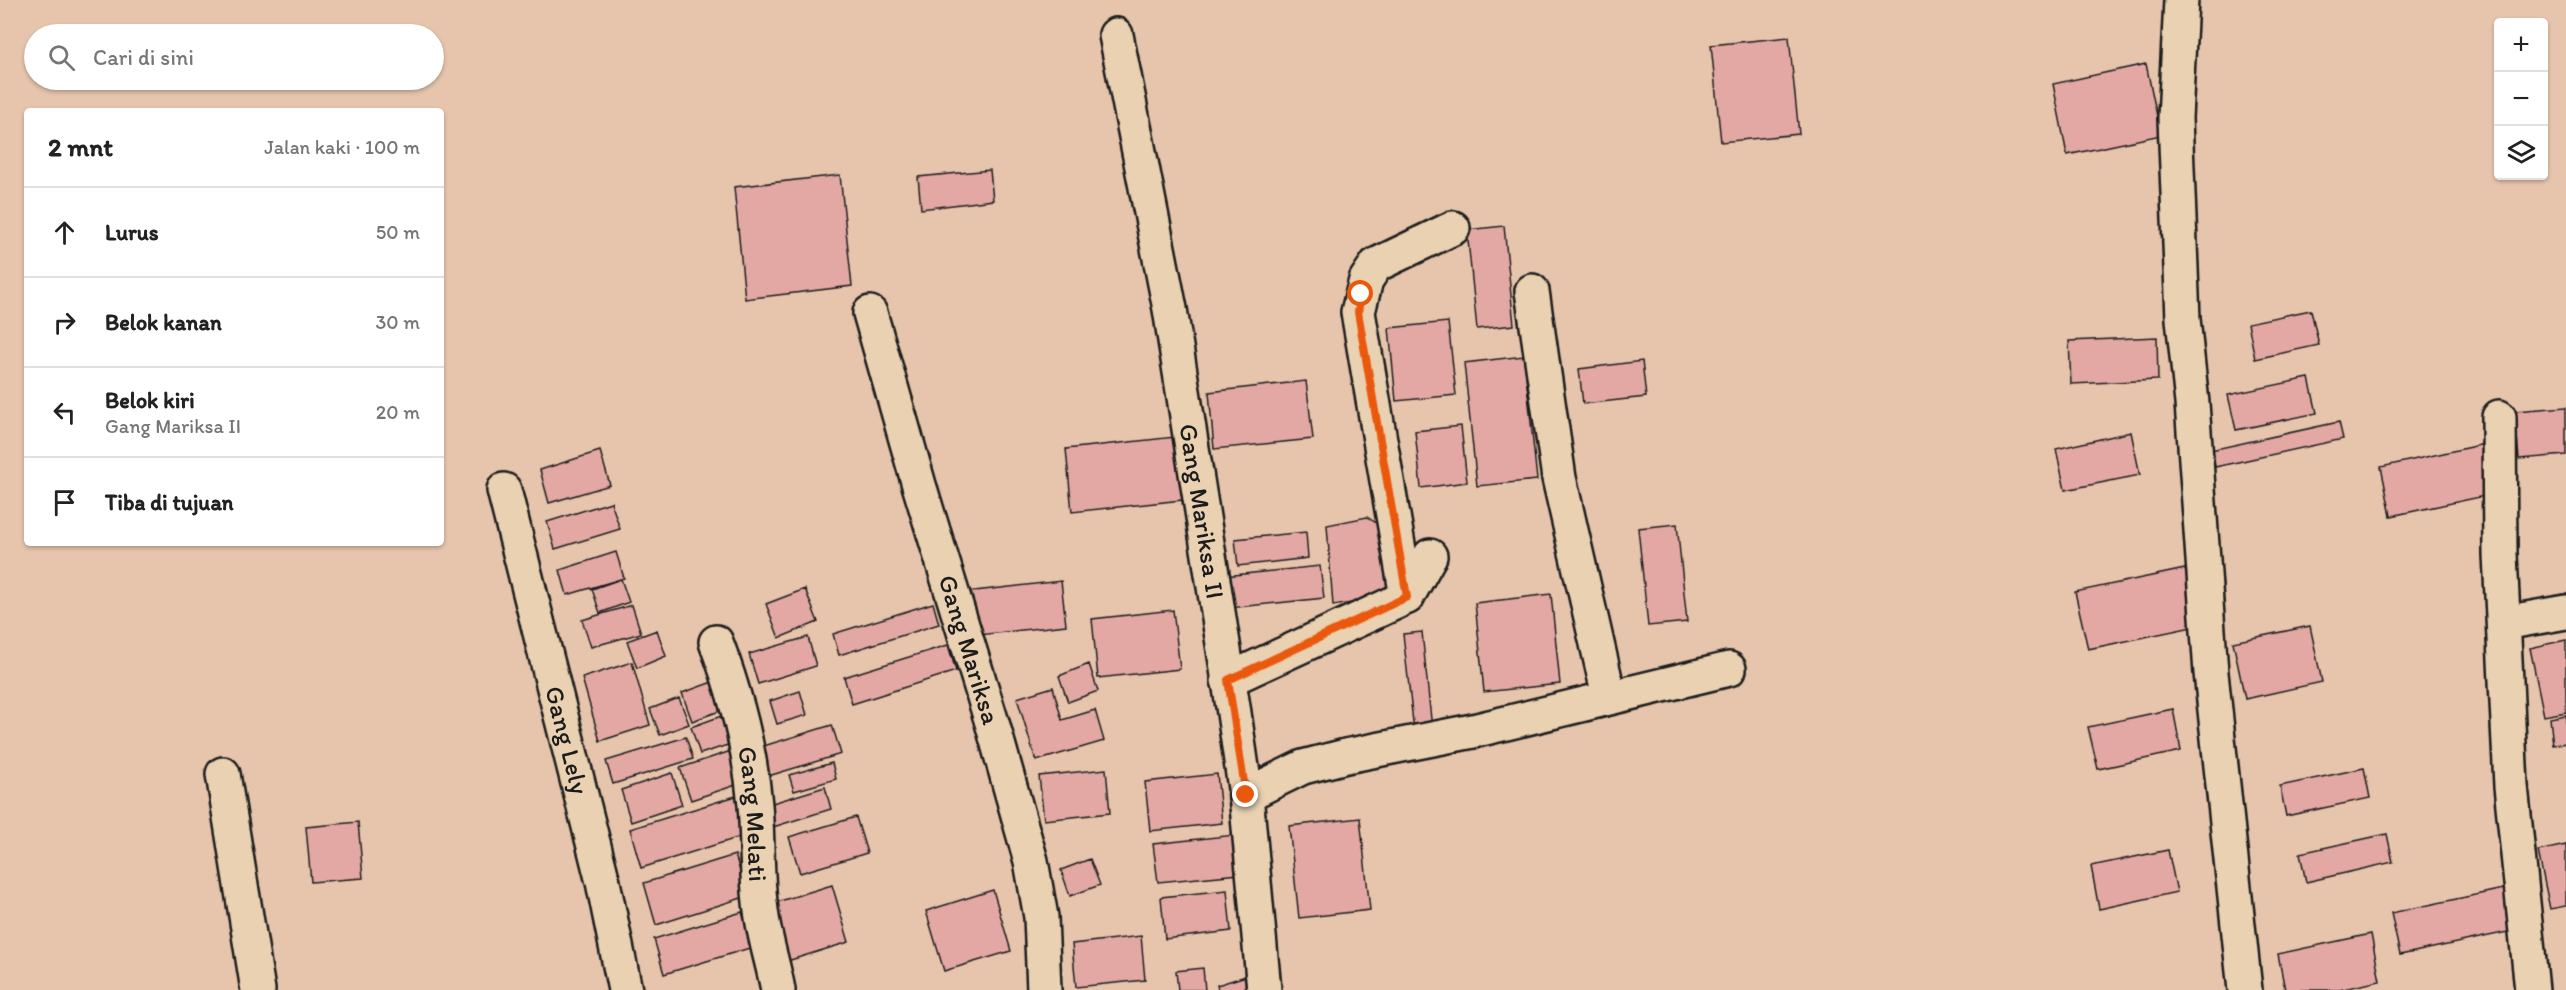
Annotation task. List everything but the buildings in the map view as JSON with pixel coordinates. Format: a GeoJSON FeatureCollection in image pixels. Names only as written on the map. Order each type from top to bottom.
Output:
{"type":"FeatureCollection","features":[{"type":"Feature","properties":{"kind":"street"},"geometry":{"type":"LineString","coordinates":[[2181,0],[2175,118],[2182,319],[2192,403],[2210,662],[2245,990]]}},
{"type":"Feature","properties":{"kind":"street","name":"Gang Mariksa II"},"geometry":{"type":"LineString","coordinates":[[1116,35],[1170,309],[1246,795],[1264,990]]}},
{"type":"Feature","properties":{"kind":"street"},"geometry":{"type":"LineString","coordinates":[[1407,597],[1358,312],[1366,280],[1376,265],[1453,228]]}},
{"type":"Feature","properties":{"kind":"street"},"geometry":{"type":"LineString","coordinates":[[1532,291],[1560,477],[1609,696]]}},
{"type":"Feature","properties":{"kind":"street","name":"Gang Mariksa"},"geometry":{"type":"LineString","coordinates":[[870,313],[926,507],[997,737],[1031,861],[1041,917],[1044,990]]}},
{"type":"Feature","properties":{"kind":"street"},"geometry":{"type":"LineString","coordinates":[[2499,417],[2500,554],[2511,786],[2532,990]]}},
{"type":"Feature","properties":{"kind":"street","name":"Gang Lely"},"geometry":{"type":"LineString","coordinates":[[504,490],[601,870],[625,990]]}},
{"type":"Feature","properties":{"kind":"street"},"geometry":{"type":"LineString","coordinates":[[1228,680],[1407,597],[1430,556]]}},
{"type":"Feature","properties":{"kind":"street"},"geometry":{"type":"LineString","coordinates":[[2504,623],[2566,612]]}},
{"type":"Feature","properties":{"kind":"street","name":"Gang Melati"},"geometry":{"type":"LineString","coordinates":[[716,642],[732,686],[751,769],[760,906],[763,930],[778,990]]}},
{"type":"Feature","properties":{"kind":"street"},"geometry":{"type":"LineString","coordinates":[[1246,795],[1303,768],[1346,756],[1473,731],[1609,696],[1729,669]]}},
{"type":"Feature","properties":{"kind":"street"},"geometry":{"type":"LineString","coordinates":[[223,774],[258,990]]}},
{"type":"Feature","properties":{"kind":"route"},"geometry":{"type":"LineString","coordinates":[[1246,795],[1228,680],[1407,597],[1358,312],[1361,294]]}}]}
